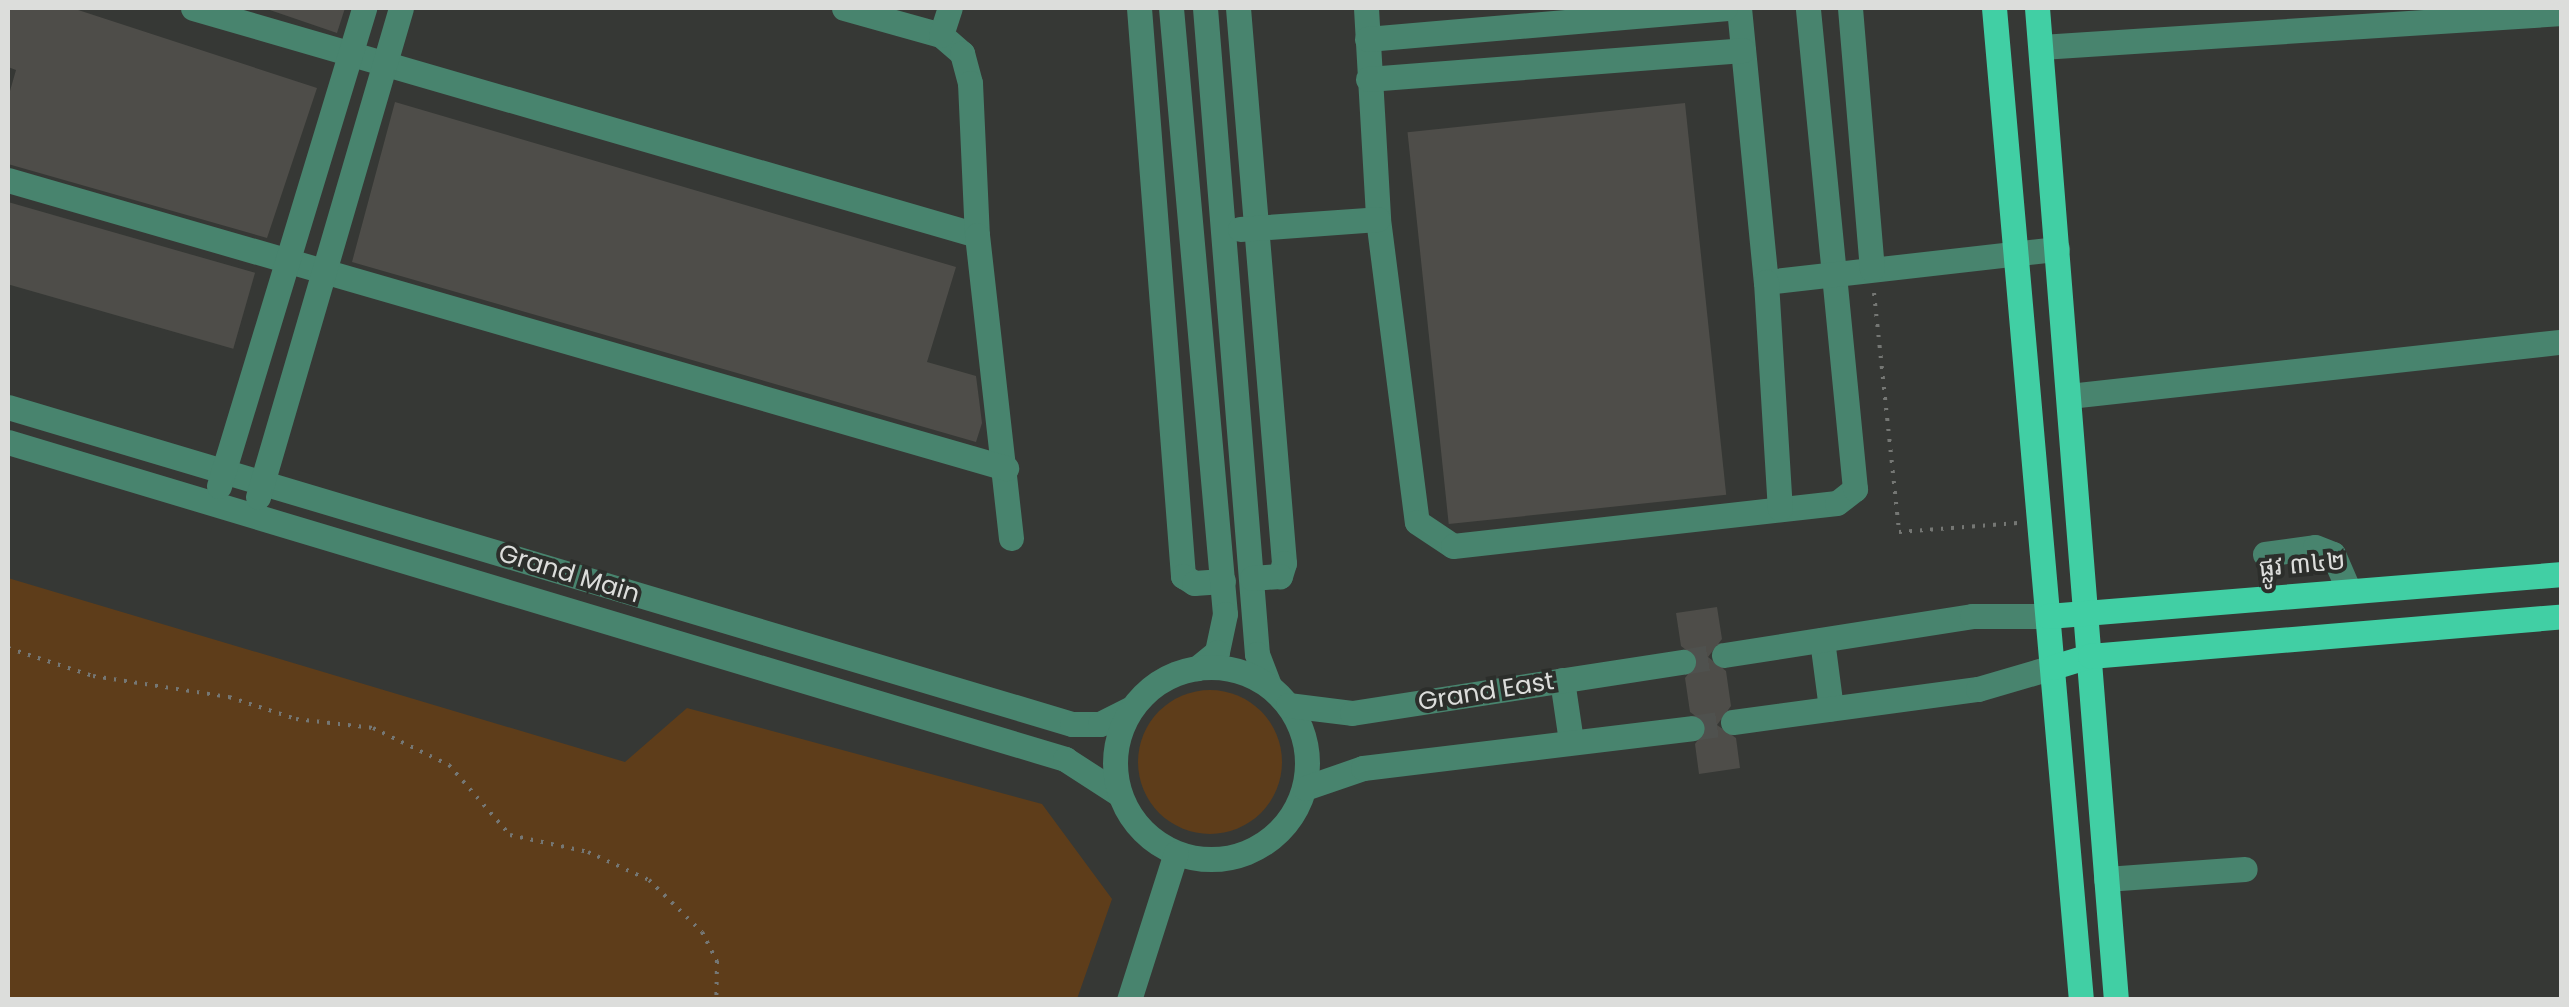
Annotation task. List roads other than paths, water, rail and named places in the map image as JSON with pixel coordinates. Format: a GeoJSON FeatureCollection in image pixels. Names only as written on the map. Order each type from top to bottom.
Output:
{"type":"FeatureCollection","features":[{"type":"Feature","properties":{"kind":"main road"},"geometry":{"type":"LineString","coordinates":[[1994,8],[2080,1000]]}},
{"type":"Feature","properties":{"kind":"main road"},"geometry":{"type":"LineString","coordinates":[[2037,8],[2116,1000]]}},
{"type":"Feature","properties":{"kind":"main road","name":"ផ្លូវ ៣៤២"},"geometry":{"type":"LineString","coordinates":[[2048,616],[2086,616],[2562,574]]}},
{"type":"Feature","properties":{"kind":"main road"},"geometry":{"type":"LineString","coordinates":[[2053,667],[2090,656],[2562,616]]}},
{"type":"Feature","properties":{"kind":"street"},"geometry":{"type":"LineString","coordinates":[[193,8],[977,235]]}},
{"type":"Feature","properties":{"kind":"street"},"geometry":{"type":"LineString","coordinates":[[214,502],[290,264],[364,8]]}},
{"type":"Feature","properties":{"kind":"street"},"geometry":{"type":"LineString","coordinates":[[252,514],[401,8]]}},
{"type":"Feature","properties":{"kind":"street"},"geometry":{"type":"LineString","coordinates":[[844,8],[940,35],[962,53],[970,83],[977,235],[1011,538]]}},
{"type":"Feature","properties":{"kind":"street"},"geometry":{"type":"LineString","coordinates":[[940,35],[950,8]]}},
{"type":"Feature","properties":{"kind":"street"},"geometry":{"type":"LineString","coordinates":[[1139,8],[1160,234],[1183,576],[1194,583],[1222,581]]}},
{"type":"Feature","properties":{"kind":"street"},"geometry":{"type":"LineString","coordinates":[[1172,8],[1222,581],[1223,635],[1217,652],[1197,668],[1154,685],[1130,709],[1116,740],[1119,794],[1152,839],[1176,853],[1209,860],[1258,848],[1280,832],[1305,788],[1308,757],[1288,704],[1269,686],[1242,672],[1197,668]]}},
{"type":"Feature","properties":{"kind":"street"},"geometry":{"type":"LineString","coordinates":[[1204,8],[1226,230],[1257,654],[1269,686]]}},
{"type":"Feature","properties":{"kind":"street"},"geometry":{"type":"LineString","coordinates":[[1238,8],[1284,563],[1280,576],[1252,578]]}},
{"type":"Feature","properties":{"kind":"street"},"geometry":{"type":"LineString","coordinates":[[1366,8],[1378,219],[1416,522],[1432,538],[1453,546],[1837,503],[1855,488],[1808,8]]}},
{"type":"Feature","properties":{"kind":"street"},"geometry":{"type":"LineString","coordinates":[[1367,39],[1725,8]]}},
{"type":"Feature","properties":{"kind":"street"},"geometry":{"type":"LineString","coordinates":[[1739,8],[1766,282],[1780,508]]}},
{"type":"Feature","properties":{"kind":"street"},"geometry":{"type":"LineString","coordinates":[[1850,8],[1872,269]]}},
{"type":"Feature","properties":{"kind":"street"},"geometry":{"type":"LineString","coordinates":[[2041,48],[2466,13],[2562,13]]}},
{"type":"Feature","properties":{"kind":"street"},"geometry":{"type":"LineString","coordinates":[[1368,79],[1743,50]]}},
{"type":"Feature","properties":{"kind":"street"},"geometry":{"type":"LineString","coordinates":[[8,180],[1006,468]]}},
{"type":"Feature","properties":{"kind":"street"},"geometry":{"type":"LineString","coordinates":[[1160,234],[1378,219]]}},
{"type":"Feature","properties":{"kind":"street"},"geometry":{"type":"LineString","coordinates":[[1766,282],[2057,249]]}},
{"type":"Feature","properties":{"kind":"street"},"geometry":{"type":"LineString","coordinates":[[2069,396],[2562,342]]}},
{"type":"Feature","properties":{"kind":"street","name":"Grand Main"},"geometry":{"type":"LineString","coordinates":[[8,407],[1072,724],[1100,724],[1130,709]]}},
{"type":"Feature","properties":{"kind":"street","name":"Grand Main"},"geometry":{"type":"LineString","coordinates":[[8,442],[1065,759],[1119,794]]}},
{"type":"Feature","properties":{"kind":"street"},"geometry":{"type":"LineString","coordinates":[[2265,554],[2315,547],[2334,554],[2349,591]]}},
{"type":"Feature","properties":{"kind":"street"},"geometry":{"type":"LineString","coordinates":[[1724,655],[1972,616],[2048,616]]}},
{"type":"Feature","properties":{"kind":"street"},"geometry":{"type":"LineString","coordinates":[[1822,640],[1831,708]]}},
{"type":"Feature","properties":{"kind":"street","name":"Grand East"},"geometry":{"type":"LineString","coordinates":[[1288,704],[1352,713],[1683,662]]}},
{"type":"Feature","properties":{"kind":"street"},"geometry":{"type":"LineString","coordinates":[[1733,722],[1978,689],[2053,667]]}},
{"type":"Feature","properties":{"kind":"street"},"geometry":{"type":"LineString","coordinates":[[1562,680],[1572,741]]}},
{"type":"Feature","properties":{"kind":"street"},"geometry":{"type":"LineString","coordinates":[[1305,788],[1363,768],[1692,728]]}},
{"type":"Feature","properties":{"kind":"street"},"geometry":{"type":"LineString","coordinates":[[1129,1000],[1176,853]]}},
{"type":"Feature","properties":{"kind":"street"},"geometry":{"type":"LineString","coordinates":[[2106,879],[2245,869]]}},
{"type":"Feature","properties":{"kind":"tunnel"},"geometry":{"type":"LineString","coordinates":[[1683,662],[1724,655]]}},
{"type":"Feature","properties":{"kind":"tunnel"},"geometry":{"type":"LineString","coordinates":[[1692,728],[1733,722]]}}]}
